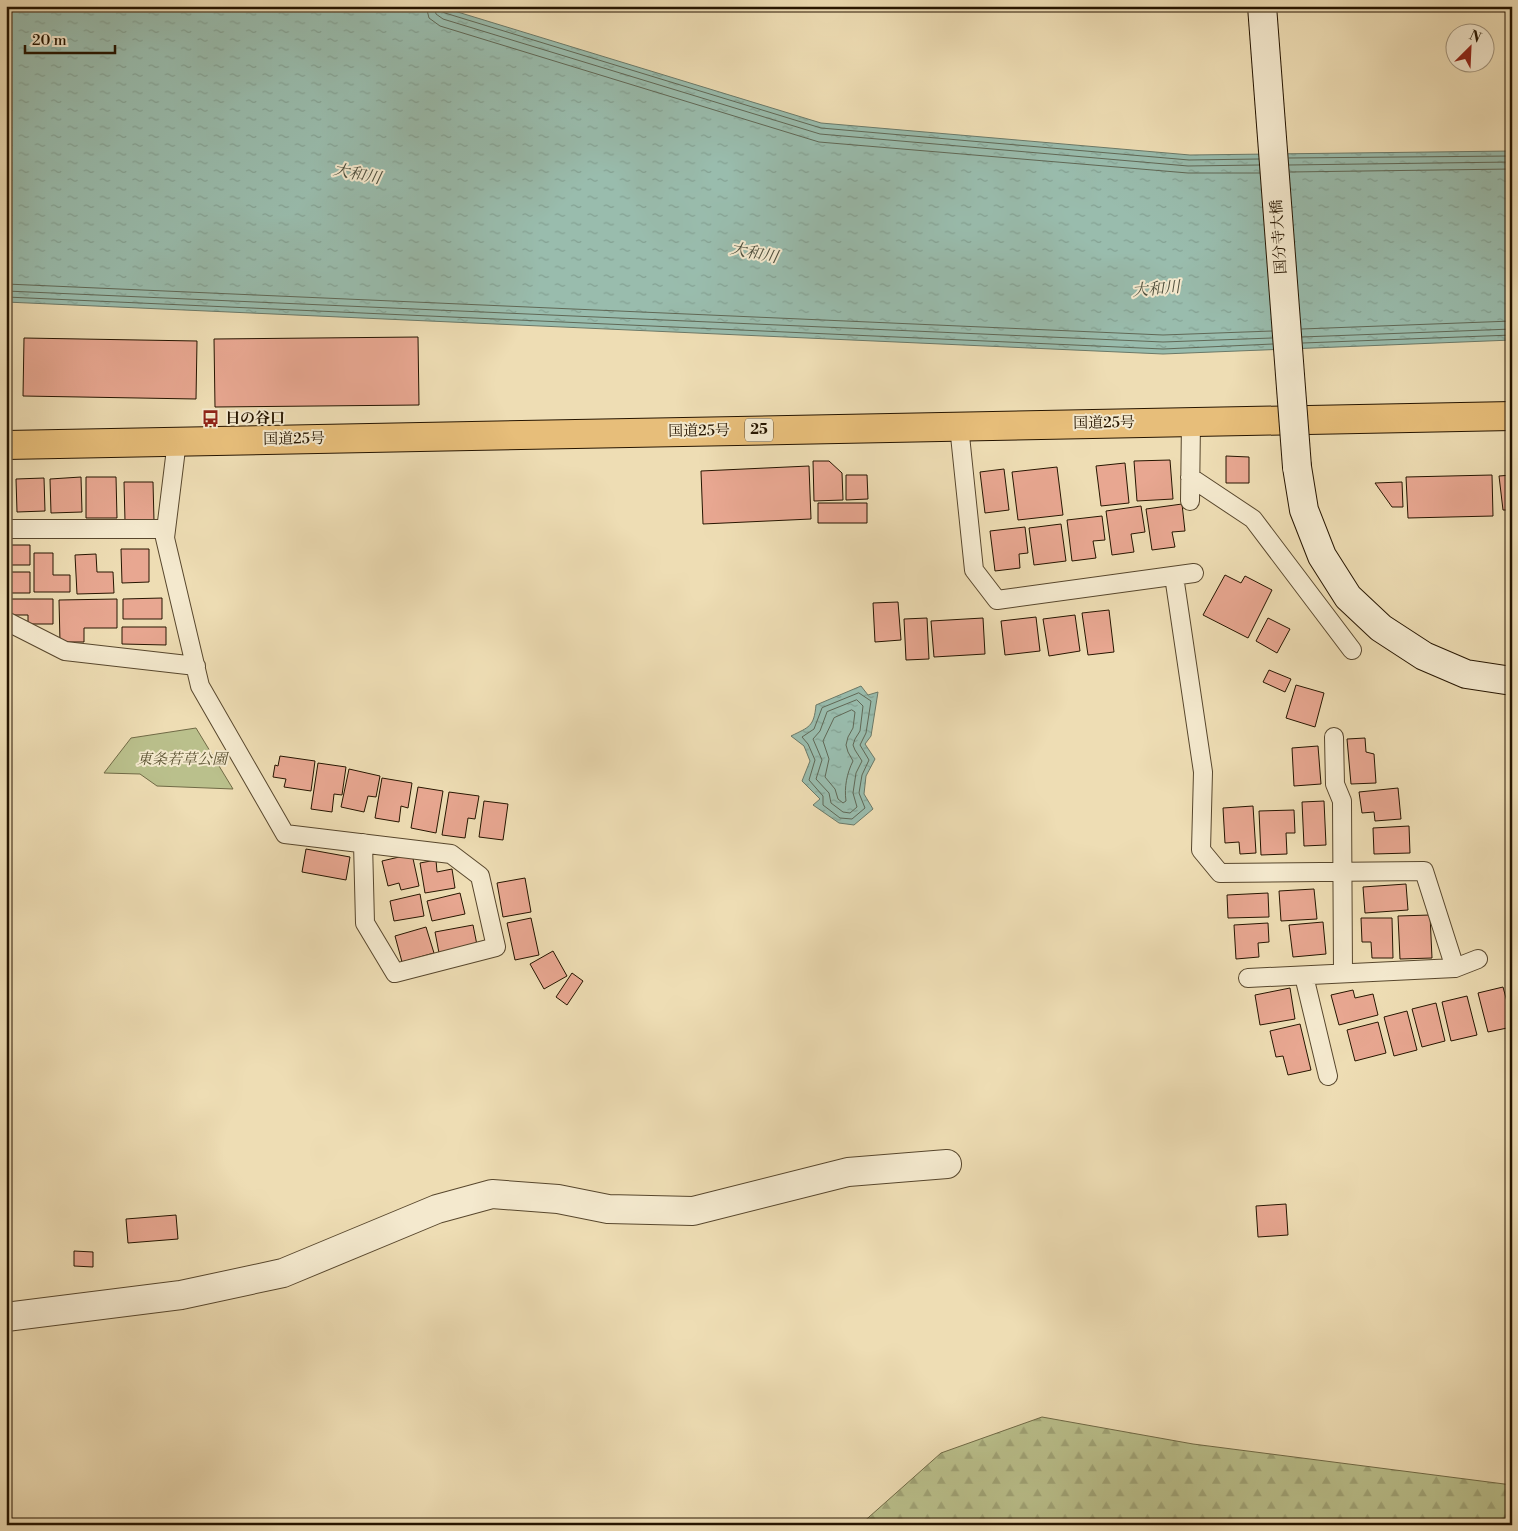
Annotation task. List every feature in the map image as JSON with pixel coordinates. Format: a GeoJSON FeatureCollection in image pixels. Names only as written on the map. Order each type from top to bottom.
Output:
{"type":"FeatureCollection","features":[{"type":"Feature","properties":{"kind":"highway","name":"国道25号"},"geometry":{"type":"LineString","coordinates":[[6,445],[1512,416]]}},
{"type":"Feature","properties":{"kind":"street","name":"国分寺大橋"},"geometry":{"type":"LineString","coordinates":[[1262,6],[1297,467],[1304,510],[1322,556],[1348,597],[1380,628],[1424,656],[1466,674],[1512,681]]}},
{"type":"Feature","properties":{"kind":"street"},"geometry":{"type":"LineString","coordinates":[[6,1317],[181,1295],[283,1273],[437,1209],[492,1194],[558,1199],[608,1209],[693,1211],[848,1172],[947,1164]]}},
{"type":"Feature","properties":{"kind":"lane"},"geometry":{"type":"LineString","coordinates":[[1190,501],[1191,422]]}},
{"type":"Feature","properties":{"kind":"lane"},"geometry":{"type":"LineString","coordinates":[[958,426],[974,570],[997,600],[1194,573]]}},
{"type":"Feature","properties":{"kind":"lane"},"geometry":{"type":"LineString","coordinates":[[177,441],[164,538],[200,686],[285,834],[363,843],[451,854],[480,876],[496,947],[395,973],[365,923],[363,843]]}},
{"type":"Feature","properties":{"kind":"lane"},"geometry":{"type":"LineString","coordinates":[[1190,477],[1253,519],[1352,650]]}},
{"type":"Feature","properties":{"kind":"lane"},"geometry":{"type":"LineString","coordinates":[[6,529],[165,529]]}},
{"type":"Feature","properties":{"kind":"lane"},"geometry":{"type":"LineString","coordinates":[[1174,576],[1203,772],[1201,850],[1220,873],[1424,871],[1455,968]]}},
{"type":"Feature","properties":{"kind":"lane"},"geometry":{"type":"LineString","coordinates":[[6,621],[64,651],[196,666]]}},
{"type":"Feature","properties":{"kind":"lane"},"geometry":{"type":"LineString","coordinates":[[1334,737],[1335,784],[1342,801],[1343,973]]}},
{"type":"Feature","properties":{"kind":"lane"},"geometry":{"type":"LineString","coordinates":[[1248,978],[1455,968],[1478,959]]}},
{"type":"Feature","properties":{"kind":"lane"},"geometry":{"type":"LineString","coordinates":[[1304,976],[1328,1076]]}},
{"type":"Feature","properties":{"kind":"green space","name":"東条若草公園"},"geometry":{"type":"Polygon","coordinates":[[[196,728],[233,789],[157,786],[140,774],[104,773],[131,738],[196,728]]]}},
{"type":"Feature","properties":{"kind":"green space"},"geometry":{"type":"Polygon","coordinates":[[[1042,1417],[1193,1444],[1512,1485],[1512,1525],[860,1525],[941,1453],[1042,1417]]]}},
{"type":"Feature","properties":{"kind":"water","name":"大和川"},"geometry":{"type":"Polygon","coordinates":[[[6,6],[438,6],[821,123],[1190,155],[1512,151],[1512,340],[1163,354],[6,302],[6,6]]]}},
{"type":"Feature","properties":{"kind":"water"},"geometry":{"type":"Polygon","coordinates":[[[861,686],[868,695],[878,692],[871,736],[865,744],[875,759],[866,776],[864,794],[873,809],[854,825],[839,823],[813,805],[820,799],[802,781],[810,761],[804,746],[791,736],[810,725],[814,718],[816,705],[861,686]]]}},
{"type":"Feature","properties":{"kind":"building"},"geometry":{"type":"Polygon","coordinates":[[[418,337],[419,405],[215,407],[214,339],[418,337]]]}},
{"type":"Feature","properties":{"kind":"building"},"geometry":{"type":"Polygon","coordinates":[[[24,338],[197,341],[196,399],[23,396],[24,338]]]}},
{"type":"Feature","properties":{"kind":"building"},"geometry":{"type":"Polygon","coordinates":[[[1226,456],[1249,457],[1249,483],[1226,483],[1226,456]]]}},
{"type":"Feature","properties":{"kind":"building"},"geometry":{"type":"Polygon","coordinates":[[[1170,460],[1173,499],[1137,501],[1134,461],[1170,460]]]}},
{"type":"Feature","properties":{"kind":"building"},"geometry":{"type":"Polygon","coordinates":[[[813,461],[829,461],[842,473],[843,500],[814,501],[813,461]]]}},
{"type":"Feature","properties":{"kind":"building"},"geometry":{"type":"Polygon","coordinates":[[[1125,463],[1129,503],[1101,506],[1096,466],[1125,463]]]}},
{"type":"Feature","properties":{"kind":"building"},"geometry":{"type":"Polygon","coordinates":[[[809,466],[811,519],[703,524],[701,471],[809,466]]]}},
{"type":"Feature","properties":{"kind":"building"},"geometry":{"type":"Polygon","coordinates":[[[1057,467],[1063,515],[1018,520],[1012,472],[1057,467]]]}},
{"type":"Feature","properties":{"kind":"building"},"geometry":{"type":"Polygon","coordinates":[[[1004,469],[1009,510],[985,513],[980,472],[1004,469]]]}},
{"type":"Feature","properties":{"kind":"building"},"geometry":{"type":"Polygon","coordinates":[[[846,475],[867,475],[868,499],[846,500],[846,475]]]}},
{"type":"Feature","properties":{"kind":"building"},"geometry":{"type":"Polygon","coordinates":[[[1492,475],[1493,516],[1408,518],[1406,477],[1492,475]]]}},
{"type":"Feature","properties":{"kind":"building"},"geometry":{"type":"Polygon","coordinates":[[[1512,475],[1512,510],[1503,510],[1499,476],[1512,475]]]}},
{"type":"Feature","properties":{"kind":"building"},"geometry":{"type":"Polygon","coordinates":[[[81,477],[82,512],[51,513],[50,479],[81,477]]]}},
{"type":"Feature","properties":{"kind":"building"},"geometry":{"type":"Polygon","coordinates":[[[86,477],[116,477],[117,518],[86,518],[86,477]]]}},
{"type":"Feature","properties":{"kind":"building"},"geometry":{"type":"Polygon","coordinates":[[[44,478],[45,511],[17,512],[16,479],[44,478]]]}},
{"type":"Feature","properties":{"kind":"building"},"geometry":{"type":"Polygon","coordinates":[[[6,480],[11,480],[11,512],[6,512],[6,480]]]}},
{"type":"Feature","properties":{"kind":"building"},"geometry":{"type":"Polygon","coordinates":[[[124,482],[153,482],[154,521],[125,521],[124,482]]]}},
{"type":"Feature","properties":{"kind":"building"},"geometry":{"type":"Polygon","coordinates":[[[1402,482],[1403,507],[1392,507],[1375,483],[1402,482]]]}},
{"type":"Feature","properties":{"kind":"building"},"geometry":{"type":"Polygon","coordinates":[[[818,503],[867,503],[867,523],[818,523],[818,503]]]}},
{"type":"Feature","properties":{"kind":"building"},"geometry":{"type":"Polygon","coordinates":[[[1182,504],[1185,531],[1172,532],[1175,547],[1152,550],[1146,509],[1182,504]]]}},
{"type":"Feature","properties":{"kind":"building"},"geometry":{"type":"Polygon","coordinates":[[[1141,506],[1145,532],[1131,534],[1134,552],[1112,555],[1106,511],[1141,506]]]}},
{"type":"Feature","properties":{"kind":"building"},"geometry":{"type":"Polygon","coordinates":[[[1102,516],[1105,540],[1093,541],[1096,558],[1072,561],[1067,520],[1102,516]]]}},
{"type":"Feature","properties":{"kind":"building"},"geometry":{"type":"Polygon","coordinates":[[[1061,524],[1066,561],[1034,565],[1029,528],[1061,524]]]}},
{"type":"Feature","properties":{"kind":"building"},"geometry":{"type":"Polygon","coordinates":[[[1025,527],[1028,553],[1019,554],[1020,568],[995,571],[990,531],[1025,527]]]}},
{"type":"Feature","properties":{"kind":"building"},"geometry":{"type":"Polygon","coordinates":[[[6,545],[30,545],[30,565],[6,565],[6,545]]]}},
{"type":"Feature","properties":{"kind":"building"},"geometry":{"type":"Polygon","coordinates":[[[121,549],[149,549],[149,582],[122,583],[121,549]]]}},
{"type":"Feature","properties":{"kind":"building"},"geometry":{"type":"Polygon","coordinates":[[[34,553],[53,553],[53,575],[70,575],[70,592],[34,592],[34,553]]]}},
{"type":"Feature","properties":{"kind":"building"},"geometry":{"type":"Polygon","coordinates":[[[96,554],[97,572],[113,572],[114,593],[77,594],[75,555],[96,554]]]}},
{"type":"Feature","properties":{"kind":"building"},"geometry":{"type":"Polygon","coordinates":[[[6,572],[30,572],[30,593],[6,593],[6,572]]]}},
{"type":"Feature","properties":{"kind":"building"},"geometry":{"type":"Polygon","coordinates":[[[1225,575],[1241,583],[1245,576],[1272,590],[1248,638],[1203,615],[1225,575]]]}},
{"type":"Feature","properties":{"kind":"building"},"geometry":{"type":"Polygon","coordinates":[[[162,598],[162,619],[123,619],[123,599],[162,598]]]}},
{"type":"Feature","properties":{"kind":"building"},"geometry":{"type":"Polygon","coordinates":[[[6,599],[53,599],[53,624],[28,624],[28,615],[6,615],[6,599]]]}},
{"type":"Feature","properties":{"kind":"building"},"geometry":{"type":"Polygon","coordinates":[[[117,599],[117,628],[84,628],[84,642],[60,642],[59,600],[117,599]]]}},
{"type":"Feature","properties":{"kind":"building"},"geometry":{"type":"Polygon","coordinates":[[[898,602],[901,640],[875,642],[873,603],[898,602]]]}},
{"type":"Feature","properties":{"kind":"building"},"geometry":{"type":"Polygon","coordinates":[[[1109,610],[1114,652],[1088,655],[1082,613],[1109,610]]]}},
{"type":"Feature","properties":{"kind":"building"},"geometry":{"type":"Polygon","coordinates":[[[1075,615],[1080,651],[1049,656],[1043,619],[1075,615]]]}},
{"type":"Feature","properties":{"kind":"building"},"geometry":{"type":"Polygon","coordinates":[[[1036,617],[1040,651],[1005,655],[1001,621],[1036,617]]]}},
{"type":"Feature","properties":{"kind":"building"},"geometry":{"type":"Polygon","coordinates":[[[927,618],[929,659],[906,660],[904,619],[927,618]]]}},
{"type":"Feature","properties":{"kind":"building"},"geometry":{"type":"Polygon","coordinates":[[[983,618],[985,654],[934,657],[931,621],[983,618]]]}},
{"type":"Feature","properties":{"kind":"building"},"geometry":{"type":"Polygon","coordinates":[[[1268,618],[1290,629],[1277,653],[1256,641],[1268,618]]]}},
{"type":"Feature","properties":{"kind":"building"},"geometry":{"type":"Polygon","coordinates":[[[122,627],[166,627],[166,645],[122,644],[122,627]]]}},
{"type":"Feature","properties":{"kind":"building"},"geometry":{"type":"Polygon","coordinates":[[[1269,670],[1291,679],[1285,692],[1263,682],[1269,670]]]}},
{"type":"Feature","properties":{"kind":"building"},"geometry":{"type":"Polygon","coordinates":[[[1296,685],[1324,693],[1315,727],[1286,718],[1296,685]]]}},
{"type":"Feature","properties":{"kind":"building"},"geometry":{"type":"Polygon","coordinates":[[[1365,738],[1366,752],[1374,754],[1376,783],[1351,784],[1347,739],[1365,738]]]}},
{"type":"Feature","properties":{"kind":"building"},"geometry":{"type":"Polygon","coordinates":[[[1318,746],[1321,784],[1294,786],[1292,748],[1318,746]]]}},
{"type":"Feature","properties":{"kind":"building"},"geometry":{"type":"Polygon","coordinates":[[[280,756],[315,761],[311,791],[284,787],[286,779],[273,777],[275,765],[278,766],[280,756]]]}},
{"type":"Feature","properties":{"kind":"building"},"geometry":{"type":"Polygon","coordinates":[[[318,763],[346,767],[342,795],[334,794],[332,812],[311,809],[318,763]]]}},
{"type":"Feature","properties":{"kind":"building"},"geometry":{"type":"Polygon","coordinates":[[[349,769],[380,776],[376,797],[368,796],[364,812],[341,807],[349,769]]]}},
{"type":"Feature","properties":{"kind":"building"},"geometry":{"type":"Polygon","coordinates":[[[382,778],[412,783],[408,808],[401,806],[399,822],[375,818],[382,778]]]}},
{"type":"Feature","properties":{"kind":"building"},"geometry":{"type":"Polygon","coordinates":[[[418,787],[443,791],[436,833],[411,828],[418,787]]]}},
{"type":"Feature","properties":{"kind":"building"},"geometry":{"type":"Polygon","coordinates":[[[1398,788],[1401,819],[1375,821],[1374,812],[1362,813],[1359,792],[1398,788]]]}},
{"type":"Feature","properties":{"kind":"building"},"geometry":{"type":"Polygon","coordinates":[[[449,792],[479,796],[475,819],[468,818],[465,838],[442,835],[449,792]]]}},
{"type":"Feature","properties":{"kind":"building"},"geometry":{"type":"Polygon","coordinates":[[[484,801],[508,804],[503,840],[479,837],[484,801]]]}},
{"type":"Feature","properties":{"kind":"building"},"geometry":{"type":"Polygon","coordinates":[[[1324,801],[1326,845],[1304,846],[1302,802],[1324,801]]]}},
{"type":"Feature","properties":{"kind":"building"},"geometry":{"type":"Polygon","coordinates":[[[1253,806],[1256,853],[1240,854],[1239,842],[1225,843],[1223,808],[1253,806]]]}},
{"type":"Feature","properties":{"kind":"building"},"geometry":{"type":"Polygon","coordinates":[[[1294,810],[1295,833],[1286,833],[1287,854],[1261,855],[1259,811],[1294,810]]]}},
{"type":"Feature","properties":{"kind":"building"},"geometry":{"type":"Polygon","coordinates":[[[1409,826],[1410,853],[1374,854],[1373,828],[1409,826]]]}},
{"type":"Feature","properties":{"kind":"building"},"geometry":{"type":"Polygon","coordinates":[[[306,849],[350,857],[346,880],[302,872],[306,849]]]}},
{"type":"Feature","properties":{"kind":"building"},"geometry":{"type":"Polygon","coordinates":[[[412,854],[419,886],[401,890],[399,883],[388,886],[382,861],[412,854]]]}},
{"type":"Feature","properties":{"kind":"building"},"geometry":{"type":"Polygon","coordinates":[[[436,860],[437,872],[452,869],[455,888],[425,893],[420,863],[436,860]]]}},
{"type":"Feature","properties":{"kind":"building"},"geometry":{"type":"Polygon","coordinates":[[[525,878],[531,912],[503,917],[497,883],[525,878]]]}},
{"type":"Feature","properties":{"kind":"building"},"geometry":{"type":"Polygon","coordinates":[[[1406,884],[1408,910],[1365,913],[1363,887],[1406,884]]]}},
{"type":"Feature","properties":{"kind":"building"},"geometry":{"type":"Polygon","coordinates":[[[1314,889],[1317,919],[1281,921],[1279,891],[1314,889]]]}},
{"type":"Feature","properties":{"kind":"building"},"geometry":{"type":"Polygon","coordinates":[[[460,893],[465,914],[432,921],[427,901],[460,893]]]}},
{"type":"Feature","properties":{"kind":"building"},"geometry":{"type":"Polygon","coordinates":[[[1268,893],[1269,917],[1228,918],[1227,895],[1268,893]]]}},
{"type":"Feature","properties":{"kind":"building"},"geometry":{"type":"Polygon","coordinates":[[[420,894],[424,916],[394,921],[390,901],[420,894]]]}},
{"type":"Feature","properties":{"kind":"building"},"geometry":{"type":"Polygon","coordinates":[[[1430,915],[1432,958],[1400,959],[1398,916],[1430,915]]]}},
{"type":"Feature","properties":{"kind":"building"},"geometry":{"type":"Polygon","coordinates":[[[531,918],[539,955],[515,960],[507,923],[531,918]]]}},
{"type":"Feature","properties":{"kind":"building"},"geometry":{"type":"Polygon","coordinates":[[[1361,918],[1392,918],[1393,958],[1372,958],[1371,942],[1362,942],[1361,918]]]}},
{"type":"Feature","properties":{"kind":"building"},"geometry":{"type":"Polygon","coordinates":[[[1323,922],[1326,954],[1293,957],[1289,925],[1323,922]]]}},
{"type":"Feature","properties":{"kind":"building"},"geometry":{"type":"Polygon","coordinates":[[[1268,923],[1269,942],[1258,943],[1259,957],[1236,959],[1234,925],[1268,923]]]}},
{"type":"Feature","properties":{"kind":"building"},"geometry":{"type":"Polygon","coordinates":[[[473,925],[477,945],[439,953],[435,932],[473,925]]]}},
{"type":"Feature","properties":{"kind":"building"},"geometry":{"type":"Polygon","coordinates":[[[426,927],[434,953],[402,962],[395,936],[426,927]]]}},
{"type":"Feature","properties":{"kind":"building"},"geometry":{"type":"Polygon","coordinates":[[[553,951],[567,976],[544,989],[530,964],[553,951]]]}},
{"type":"Feature","properties":{"kind":"building"},"geometry":{"type":"Polygon","coordinates":[[[572,973],[583,981],[567,1005],[556,997],[572,973]]]}},
{"type":"Feature","properties":{"kind":"building"},"geometry":{"type":"Polygon","coordinates":[[[1503,987],[1512,1020],[1512,1027],[1488,1032],[1478,993],[1503,987]]]}},
{"type":"Feature","properties":{"kind":"building"},"geometry":{"type":"Polygon","coordinates":[[[1290,988],[1295,1019],[1260,1025],[1255,995],[1290,988]]]}},
{"type":"Feature","properties":{"kind":"building"},"geometry":{"type":"Polygon","coordinates":[[[1353,990],[1355,998],[1373,994],[1378,1015],[1339,1025],[1331,995],[1353,990]]]}},
{"type":"Feature","properties":{"kind":"building"},"geometry":{"type":"Polygon","coordinates":[[[1467,996],[1477,1035],[1451,1041],[1442,1002],[1467,996]]]}},
{"type":"Feature","properties":{"kind":"building"},"geometry":{"type":"Polygon","coordinates":[[[1436,1003],[1445,1041],[1422,1047],[1412,1009],[1436,1003]]]}},
{"type":"Feature","properties":{"kind":"building"},"geometry":{"type":"Polygon","coordinates":[[[1407,1011],[1417,1050],[1394,1056],[1384,1017],[1407,1011]]]}},
{"type":"Feature","properties":{"kind":"building"},"geometry":{"type":"Polygon","coordinates":[[[1378,1022],[1386,1053],[1355,1061],[1347,1030],[1378,1022]]]}},
{"type":"Feature","properties":{"kind":"building"},"geometry":{"type":"Polygon","coordinates":[[[1300,1024],[1311,1070],[1288,1075],[1283,1056],[1276,1057],[1270,1031],[1300,1024]]]}},
{"type":"Feature","properties":{"kind":"building"},"geometry":{"type":"Polygon","coordinates":[[[1286,1204],[1288,1235],[1258,1237],[1256,1206],[1286,1204]]]}},
{"type":"Feature","properties":{"kind":"building"},"geometry":{"type":"Polygon","coordinates":[[[176,1215],[178,1239],[128,1243],[126,1219],[176,1215]]]}},
{"type":"Feature","properties":{"kind":"building"},"geometry":{"type":"Polygon","coordinates":[[[74,1251],[93,1252],[93,1267],[74,1266],[74,1251]]]}},
{"type":"Feature","properties":{"kind":"place","name":"日の谷口"},"geometry":{"type":"Point","coordinates":[211,418]}}]}
